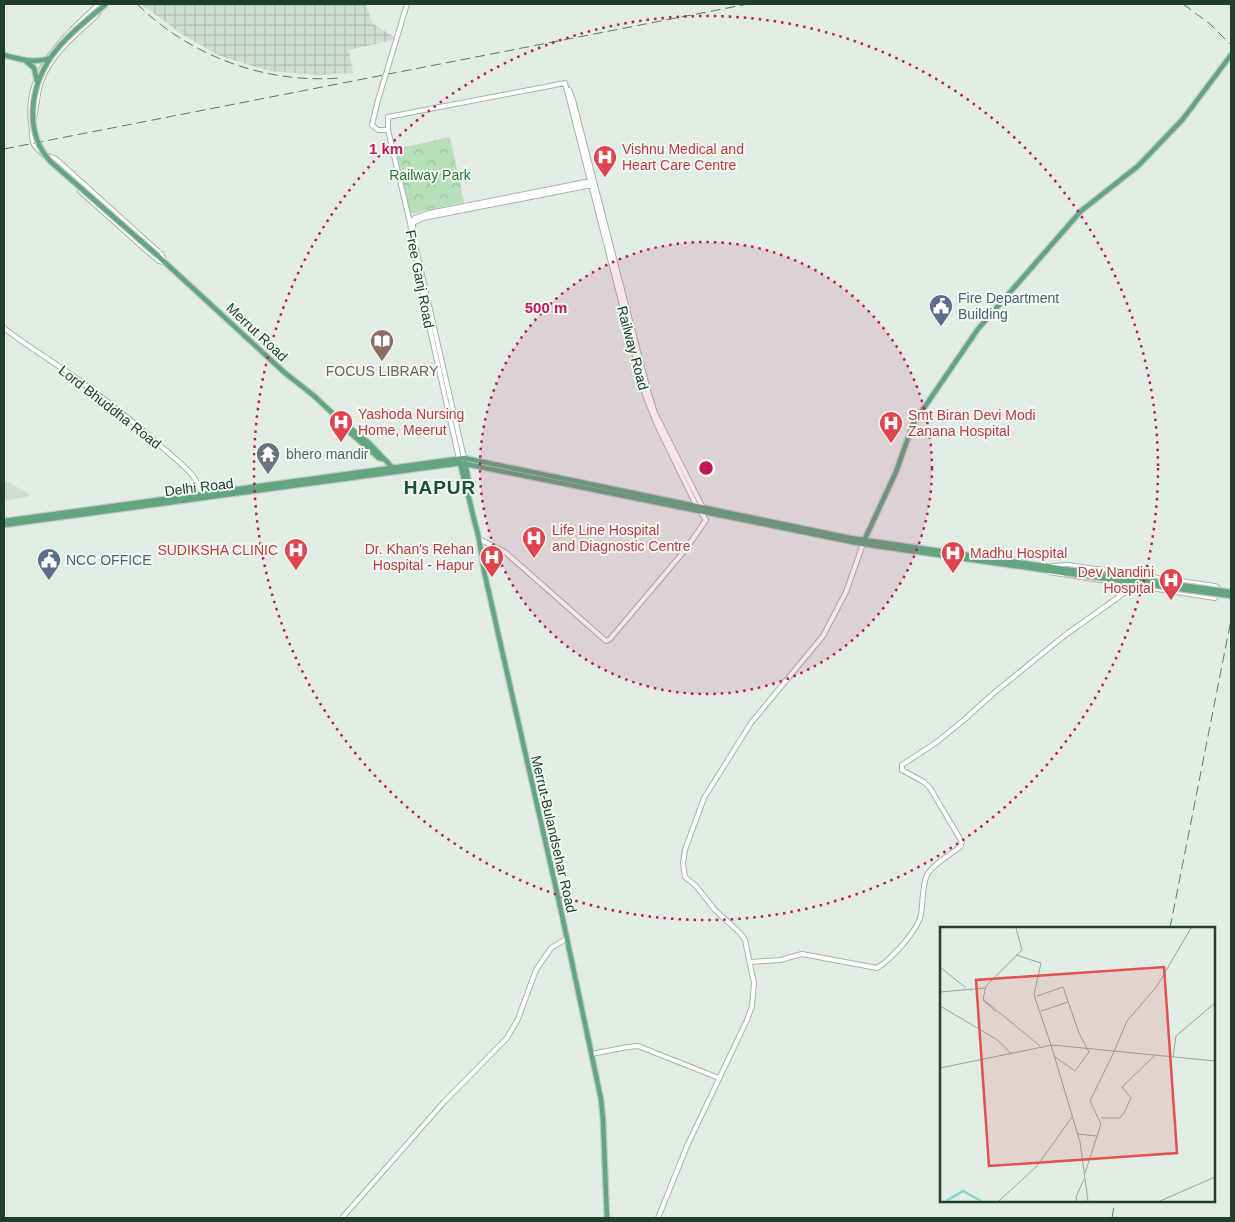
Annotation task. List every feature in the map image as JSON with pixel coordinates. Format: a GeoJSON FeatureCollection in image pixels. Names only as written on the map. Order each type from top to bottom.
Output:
{"type":"FeatureCollection","features":[{"type":"Feature","properties":{"kind":"main road","name":"Merrut Road"},"geometry":{"type":"LineString","coordinates":[[106,4],[63,42],[50,58],[38,82],[32,114],[34,130],[43,153],[285,373],[313,395],[342,422],[346,429],[379,458],[384,459],[397,472]]}},
{"type":"Feature","properties":{"kind":"main road"},"geometry":{"type":"LineString","coordinates":[[4,55],[35,61],[50,58]]}},
{"type":"Feature","properties":{"kind":"main road"},"geometry":{"type":"LineString","coordinates":[[864,542],[896,472],[913,424],[978,329],[1081,211],[1138,166],[1183,119],[1231,55]]}},
{"type":"Feature","properties":{"kind":"main road"},"geometry":{"type":"LineString","coordinates":[[24,60],[34,68],[38,82]]}},
{"type":"Feature","properties":{"kind":"main road"},"geometry":{"type":"LineString","coordinates":[[425,465],[462,461],[697,507],[702,510]]}},
{"type":"Feature","properties":{"kind":"main road"},"geometry":{"type":"LineString","coordinates":[[462,461],[864,542],[1040,568],[1231,592]]}},
{"type":"Feature","properties":{"kind":"main road"},"geometry":{"type":"LineString","coordinates":[[462,461],[481,540]]}},
{"type":"Feature","properties":{"kind":"main road","name":"Delhi Road"},"geometry":{"type":"LineString","coordinates":[[287,485],[392,467],[425,465]]}},
{"type":"Feature","properties":{"kind":"main road","name":"Delhi Road"},"geometry":{"type":"LineString","coordinates":[[4,525],[202,496],[397,472],[425,465]]}},
{"type":"Feature","properties":{"kind":"main road","name":"Delhi Road"},"geometry":{"type":"LineString","coordinates":[[4,521],[123,507]]}},
{"type":"Feature","properties":{"kind":"main road","name":"Merrut-Bulandsehar Road"},"geometry":{"type":"LineString","coordinates":[[481,540],[486,574],[524,752],[602,1106],[608,1218]]}},
{"type":"Feature","properties":{"kind":"main road"},"geometry":{"type":"LineString","coordinates":[[1065,571],[1231,596]]}},
{"type":"Feature","properties":{"kind":"street"},"geometry":{"type":"LineString","coordinates":[[42,73],[44,64],[56,47],[100,4]]}},
{"type":"Feature","properties":{"kind":"street"},"geometry":{"type":"LineString","coordinates":[[100,4],[100,10],[96,16],[70,41],[34,85],[30,116],[33,144],[54,166],[146,250],[159,261],[165,263]]}},
{"type":"Feature","properties":{"kind":"street"},"geometry":{"type":"LineString","coordinates":[[407,4],[372,125],[378,130],[388,130],[410,223]]}},
{"type":"Feature","properties":{"kind":"street"},"geometry":{"type":"LineString","coordinates":[[4,55],[49,66]]}},
{"type":"Feature","properties":{"kind":"street"},"geometry":{"type":"LineString","coordinates":[[4,55],[22,61],[42,73]]}},
{"type":"Feature","properties":{"kind":"street","name":"Railway Road"},"geometry":{"type":"LineString","coordinates":[[388,130],[388,119],[390,116],[566,84],[648,402],[681,467],[697,507]]}},
{"type":"Feature","properties":{"kind":"street"},"geometry":{"type":"LineString","coordinates":[[43,155],[56,159],[81,180],[162,256],[165,263]]}},
{"type":"Feature","properties":{"kind":"street","name":"Free Ganj Road"},"geometry":{"type":"LineString","coordinates":[[462,461],[424,303],[410,223],[412,219],[419,216],[592,183]]}},
{"type":"Feature","properties":{"kind":"street"},"geometry":{"type":"LineString","coordinates":[[462,461],[412,228],[415,221],[423,218],[474,206]]}},
{"type":"Feature","properties":{"kind":"street","name":"Lord Bhuddha Road"},"geometry":{"type":"LineString","coordinates":[[4,328],[77,379],[144,431],[187,469],[199,484],[202,496]]}},
{"type":"Feature","properties":{"kind":"street"},"geometry":{"type":"LineString","coordinates":[[481,540],[505,552],[604,639],[609,641],[705,524],[706,520],[702,510],[681,467]]}},
{"type":"Feature","properties":{"kind":"street"},"geometry":{"type":"LineString","coordinates":[[658,1218],[680,1161],[743,1029],[752,1006],[754,983],[751,962],[743,936],[715,910],[700,889],[685,877],[683,862],[685,850],[703,801],[751,723],[827,630],[846,592],[864,542]]}},
{"type":"Feature","properties":{"kind":"street"},"geometry":{"type":"LineString","coordinates":[[1068,566],[1137,574],[1217,587],[1215,598],[1055,574],[1040,568],[1068,566]]}},
{"type":"Feature","properties":{"kind":"street"},"geometry":{"type":"LineString","coordinates":[[751,962],[780,960],[802,954],[877,968],[882,964],[916,929],[921,916],[927,876],[961,844],[961,839],[930,788],[924,782],[902,770],[902,765],[937,742],[1064,636],[1134,586],[1137,574]]}},
{"type":"Feature","properties":{"kind":"street"},"geometry":{"type":"LineString","coordinates":[[342,1218],[444,1102],[507,1038],[518,1019],[536,970],[551,948],[566,939]]}},
{"type":"Feature","properties":{"kind":"street"},"geometry":{"type":"LineString","coordinates":[[591,1054],[638,1046],[719,1078]]}},
{"type":"Feature","properties":{"kind":"shaded area"},"geometry":{"type":"Polygon","coordinates":[[[141,4],[366,4],[372,23],[397,39],[349,50],[353,73],[320,75],[270,71],[220,56],[180,33],[141,4]]]}},
{"type":"Feature","properties":{"kind":"shaded area"},"geometry":{"type":"Polygon","coordinates":[[[4,480],[26,492],[30,496],[4,501],[4,480]]]}},
{"type":"Feature","properties":{"kind":"green space","name":"Railway Park"},"geometry":{"type":"Polygon","coordinates":[[[450,137],[464,202],[410,214],[396,149],[450,137]]]}},
{"type":"Feature","properties":{"kind":"railway"},"geometry":{"type":"LineString","coordinates":[[137,4],[181,38],[205,52],[230,63],[284,76],[312,79],[340,78]]}},
{"type":"Feature","properties":{"kind":"railway"},"geometry":{"type":"LineString","coordinates":[[4,149],[748,4]]}},
{"type":"Feature","properties":{"kind":"railway"},"geometry":{"type":"LineString","coordinates":[[1183,4],[1210,24],[1231,45]]}},
{"type":"Feature","properties":{"kind":"railway"},"geometry":{"type":"LineString","coordinates":[[1170,927],[1231,620]]}},
{"type":"Feature","properties":{"kind":"railway"},"geometry":{"type":"LineString","coordinates":[[1112,1218],[1115,1202]]}},
{"type":"Feature","properties":{"kind":"place","name":"Vishnu Medical and Heart Care Centre"},"geometry":{"type":"Point","coordinates":[605,178]}},
{"type":"Feature","properties":{"kind":"place","name":"Fire Department Building"},"geometry":{"type":"Point","coordinates":[941,327]}},
{"type":"Feature","properties":{"kind":"place","name":"FOCUS LIBRARY"},"geometry":{"type":"Point","coordinates":[382,362]}},
{"type":"Feature","properties":{"kind":"place","name":"Yashoda Nursing Home, Meerut"},"geometry":{"type":"Point","coordinates":[341,443]}},
{"type":"Feature","properties":{"kind":"place","name":"Smt Biran Devi Modi Zanana Hospital"},"geometry":{"type":"Point","coordinates":[891,444]}},
{"type":"Feature","properties":{"kind":"place","name":"bhero mandir"},"geometry":{"type":"Point","coordinates":[268,475]}},
{"type":"Feature","properties":{"kind":"place","name":"Life Line Hospital and Diagnostic Centre"},"geometry":{"type":"Point","coordinates":[534,559]}},
{"type":"Feature","properties":{"kind":"place","name":"SUDIKSHA CLINIC"},"geometry":{"type":"Point","coordinates":[296,571]}},
{"type":"Feature","properties":{"kind":"place","name":"Madhu Hospital"},"geometry":{"type":"Point","coordinates":[953,574]}},
{"type":"Feature","properties":{"kind":"place","name":"Dr. Khan's Rehan Hospital - Hapur"},"geometry":{"type":"Point","coordinates":[492,578]}},
{"type":"Feature","properties":{"kind":"place","name":"NCC OFFICE"},"geometry":{"type":"Point","coordinates":[49,581]}},
{"type":"Feature","properties":{"kind":"place","name":"Dev Nandini Hospital"},"geometry":{"type":"Point","coordinates":[1171,601]}},
{"type":"Feature","properties":{"kind":"district","name":"HAPUR"},"geometry":{"type":"Point","coordinates":[440,487]}}]}
